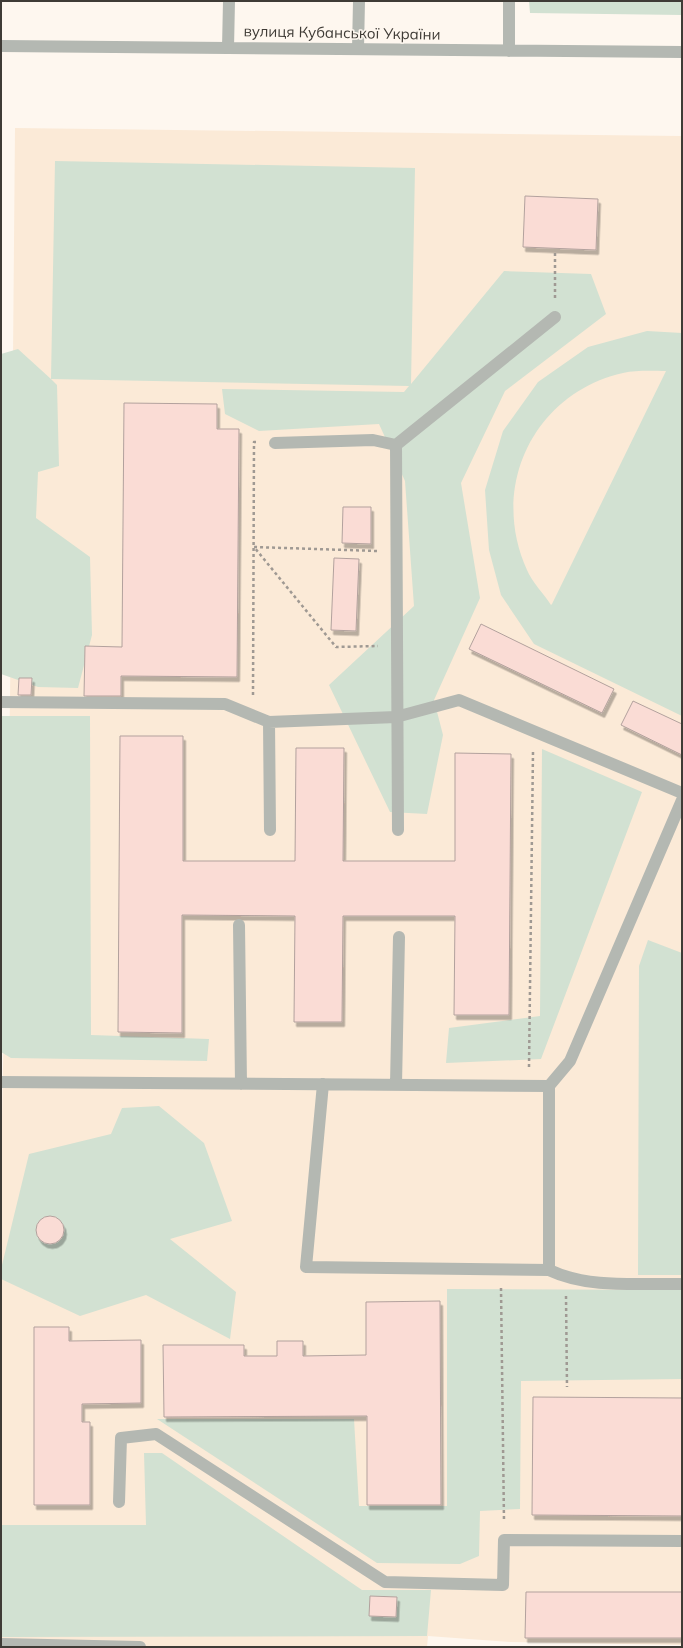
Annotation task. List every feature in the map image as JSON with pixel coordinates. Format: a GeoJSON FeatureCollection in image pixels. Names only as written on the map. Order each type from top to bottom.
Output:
{"type":"FeatureCollection","features":[{"type":"Feature","properties":{"kind":"street"},"geometry":{"type":"LineString","coordinates":[[228,48],[229,1]]}},
{"type":"Feature","properties":{"kind":"street"},"geometry":{"type":"LineString","coordinates":[[358,50],[359,1]]}},
{"type":"Feature","properties":{"kind":"street"},"geometry":{"type":"LineString","coordinates":[[508,51],[509,1]]}},
{"type":"Feature","properties":{"kind":"street","name":"вулиця Кубанської України"},"geometry":{"type":"LineString","coordinates":[[1,46],[682,52]]}},
{"type":"Feature","properties":{"kind":"street"},"geometry":{"type":"LineString","coordinates":[[396,445],[556,317]]}},
{"type":"Feature","properties":{"kind":"street"},"geometry":{"type":"LineString","coordinates":[[275,443],[373,440],[396,445]]}},
{"type":"Feature","properties":{"kind":"street"},"geometry":{"type":"LineString","coordinates":[[396,445],[396,717],[398,830]]}},
{"type":"Feature","properties":{"kind":"street"},"geometry":{"type":"LineString","coordinates":[[1,702],[225,704],[269,722],[396,717],[459,700],[533,729],[682,793]]}},
{"type":"Feature","properties":{"kind":"street"},"geometry":{"type":"LineString","coordinates":[[269,722],[270,830]]}},
{"type":"Feature","properties":{"kind":"street"},"geometry":{"type":"LineString","coordinates":[[549,1270],[549,1086],[570,1061],[682,800]]}},
{"type":"Feature","properties":{"kind":"street"},"geometry":{"type":"LineString","coordinates":[[239,925],[242,1084]]}},
{"type":"Feature","properties":{"kind":"street"},"geometry":{"type":"LineString","coordinates":[[396,1085],[399,937]]}},
{"type":"Feature","properties":{"kind":"street"},"geometry":{"type":"LineString","coordinates":[[1,1082],[549,1086]]}},
{"type":"Feature","properties":{"kind":"street"},"geometry":{"type":"LineString","coordinates":[[324,1084],[306,1267],[549,1270],[566,1278],[601,1283],[682,1284]]}},
{"type":"Feature","properties":{"kind":"street"},"geometry":{"type":"LineString","coordinates":[[119,1502],[122,1438],[156,1434],[385,1582],[503,1585],[504,1540],[682,1541]]}},
{"type":"Feature","properties":{"kind":"street"},"geometry":{"type":"LineString","coordinates":[[1,1644],[27,1646],[140,1647]]}},
{"type":"Feature","properties":{"kind":"path"},"geometry":{"type":"LineString","coordinates":[[555,253],[556,317]]}},
{"type":"Feature","properties":{"kind":"path"},"geometry":{"type":"LineString","coordinates":[[253,715],[254,442],[275,443]]}},
{"type":"Feature","properties":{"kind":"path"},"geometry":{"type":"LineString","coordinates":[[254,547],[396,551]]}},
{"type":"Feature","properties":{"kind":"path"},"geometry":{"type":"LineString","coordinates":[[254,547],[336,647],[396,646]]}},
{"type":"Feature","properties":{"kind":"path"},"geometry":{"type":"LineString","coordinates":[[529,1086],[533,729]]}},
{"type":"Feature","properties":{"kind":"path"},"geometry":{"type":"LineString","coordinates":[[501,1270],[504,1540]]}},
{"type":"Feature","properties":{"kind":"path"},"geometry":{"type":"LineString","coordinates":[[566,1278],[567,1387]]}},
{"type":"Feature","properties":{"kind":"shaded area"},"geometry":{"type":"Polygon","coordinates":[[[15,128],[682,136],[682,1645],[510,1642],[428,1636],[427,1647],[1,1647],[1,1170],[10,701],[15,128]]]}},
{"type":"Feature","properties":{"kind":"green space"},"geometry":{"type":"Polygon","coordinates":[[[529,1],[682,1],[682,15],[530,13],[529,1]]]}},
{"type":"Feature","properties":{"kind":"green space"},"geometry":{"type":"Polygon","coordinates":[[[55,161],[415,168],[411,384],[504,271],[591,274],[606,314],[505,391],[461,483],[480,598],[434,700],[443,735],[427,814],[390,812],[329,685],[414,606],[405,481],[379,424],[259,431],[225,414],[222,389],[404,392],[409,386],[51,379],[55,161]]]}},
{"type":"Feature","properties":{"kind":"green space"},"geometry":{"type":"Polygon","coordinates":[[[647,331],[682,333],[682,716],[534,644],[501,595],[489,550],[485,490],[503,431],[538,382],[588,347],[647,331]],[[666,371],[628,372],[592,384],[565,401],[543,422],[527,448],[517,476],[513,507],[517,539],[529,574],[551,605],[666,371]]]}},
{"type":"Feature","properties":{"kind":"green space"},"geometry":{"type":"Polygon","coordinates":[[[18,349],[57,385],[59,466],[38,472],[36,518],[90,557],[92,635],[78,688],[38,687],[1,674],[1,354],[18,349]]]}},
{"type":"Feature","properties":{"kind":"green space"},"geometry":{"type":"Polygon","coordinates":[[[1,716],[90,716],[91,1035],[209,1039],[207,1061],[11,1058],[1,1052],[1,716]]]}},
{"type":"Feature","properties":{"kind":"green space"},"geometry":{"type":"Polygon","coordinates":[[[542,749],[642,792],[541,1059],[446,1063],[449,1028],[540,1016],[542,749]]]}},
{"type":"Feature","properties":{"kind":"green space"},"geometry":{"type":"Polygon","coordinates":[[[648,940],[682,953],[682,1275],[638,1275],[639,966],[648,940]]]}},
{"type":"Feature","properties":{"kind":"green space"},"geometry":{"type":"Polygon","coordinates":[[[159,1106],[204,1143],[232,1221],[170,1239],[236,1292],[230,1339],[146,1295],[80,1316],[1,1279],[1,1269],[29,1154],[111,1134],[122,1108],[159,1106]]]}},
{"type":"Feature","properties":{"kind":"green space"},"geometry":{"type":"Polygon","coordinates":[[[447,1289],[682,1290],[682,1379],[521,1381],[520,1509],[480,1511],[479,1556],[460,1564],[377,1563],[157,1419],[354,1419],[359,1506],[447,1506],[447,1289]]]}},
{"type":"Feature","properties":{"kind":"green space"},"geometry":{"type":"Polygon","coordinates":[[[144,1453],[162,1453],[362,1590],[431,1590],[427,1636],[1,1637],[1,1525],[146,1525],[144,1453]]]}},
{"type":"Feature","properties":{"kind":"building"},"geometry":{"type":"Polygon","coordinates":[[[525,196],[598,199],[596,250],[523,247],[525,196]]]}},
{"type":"Feature","properties":{"kind":"building"},"geometry":{"type":"Polygon","coordinates":[[[124,403],[217,404],[217,429],[239,429],[237,677],[121,676],[121,696],[84,696],[85,646],[122,647],[124,403]]]}},
{"type":"Feature","properties":{"kind":"building"},"geometry":{"type":"Polygon","coordinates":[[[343,507],[371,507],[371,544],[342,543],[343,507]]]}},
{"type":"Feature","properties":{"kind":"building"},"geometry":{"type":"Polygon","coordinates":[[[334,558],[359,559],[356,631],[331,630],[334,558]]]}},
{"type":"Feature","properties":{"kind":"building"},"geometry":{"type":"Polygon","coordinates":[[[481,624],[614,689],[602,713],[469,649],[481,624]]]}},
{"type":"Feature","properties":{"kind":"building"},"geometry":{"type":"Polygon","coordinates":[[[19,678],[32,678],[31,695],[18,695],[19,678]]]}},
{"type":"Feature","properties":{"kind":"building"},"geometry":{"type":"Polygon","coordinates":[[[633,701],[682,724],[682,755],[621,725],[633,701]]]}},
{"type":"Feature","properties":{"kind":"building"},"geometry":{"type":"Polygon","coordinates":[[[120,736],[183,736],[183,861],[295,861],[296,748],[344,748],[343,861],[455,861],[455,753],[511,754],[509,1015],[454,1015],[455,916],[343,916],[342,1022],[294,1022],[295,916],[182,915],[182,1033],[118,1032],[120,736]]]}},
{"type":"Feature","properties":{"kind":"building"},"geometry":{"type":"Polygon","coordinates":[[[50,1216],[56,1217],[60,1220],[63,1224],[63,1236],[60,1240],[56,1243],[50,1244],[44,1243],[40,1240],[37,1236],[36,1230],[37,1224],[40,1220],[44,1217],[50,1216]]]}},
{"type":"Feature","properties":{"kind":"building"},"geometry":{"type":"Polygon","coordinates":[[[440,1301],[441,1505],[367,1505],[367,1416],[164,1417],[163,1345],[244,1345],[244,1356],[277,1356],[277,1341],[303,1341],[303,1356],[366,1355],[366,1302],[440,1301]]]}},
{"type":"Feature","properties":{"kind":"building"},"geometry":{"type":"Polygon","coordinates":[[[34,1327],[69,1327],[69,1341],[141,1340],[141,1403],[82,1404],[82,1422],[90,1422],[90,1505],[34,1505],[34,1327]]]}},
{"type":"Feature","properties":{"kind":"building"},"geometry":{"type":"Polygon","coordinates":[[[533,1397],[682,1398],[682,1516],[532,1515],[533,1397]]]}},
{"type":"Feature","properties":{"kind":"building"},"geometry":{"type":"Polygon","coordinates":[[[526,1592],[682,1592],[682,1638],[525,1638],[526,1592]]]}},
{"type":"Feature","properties":{"kind":"building"},"geometry":{"type":"Polygon","coordinates":[[[370,1596],[397,1597],[396,1617],[369,1616],[370,1596]]]}}]}
